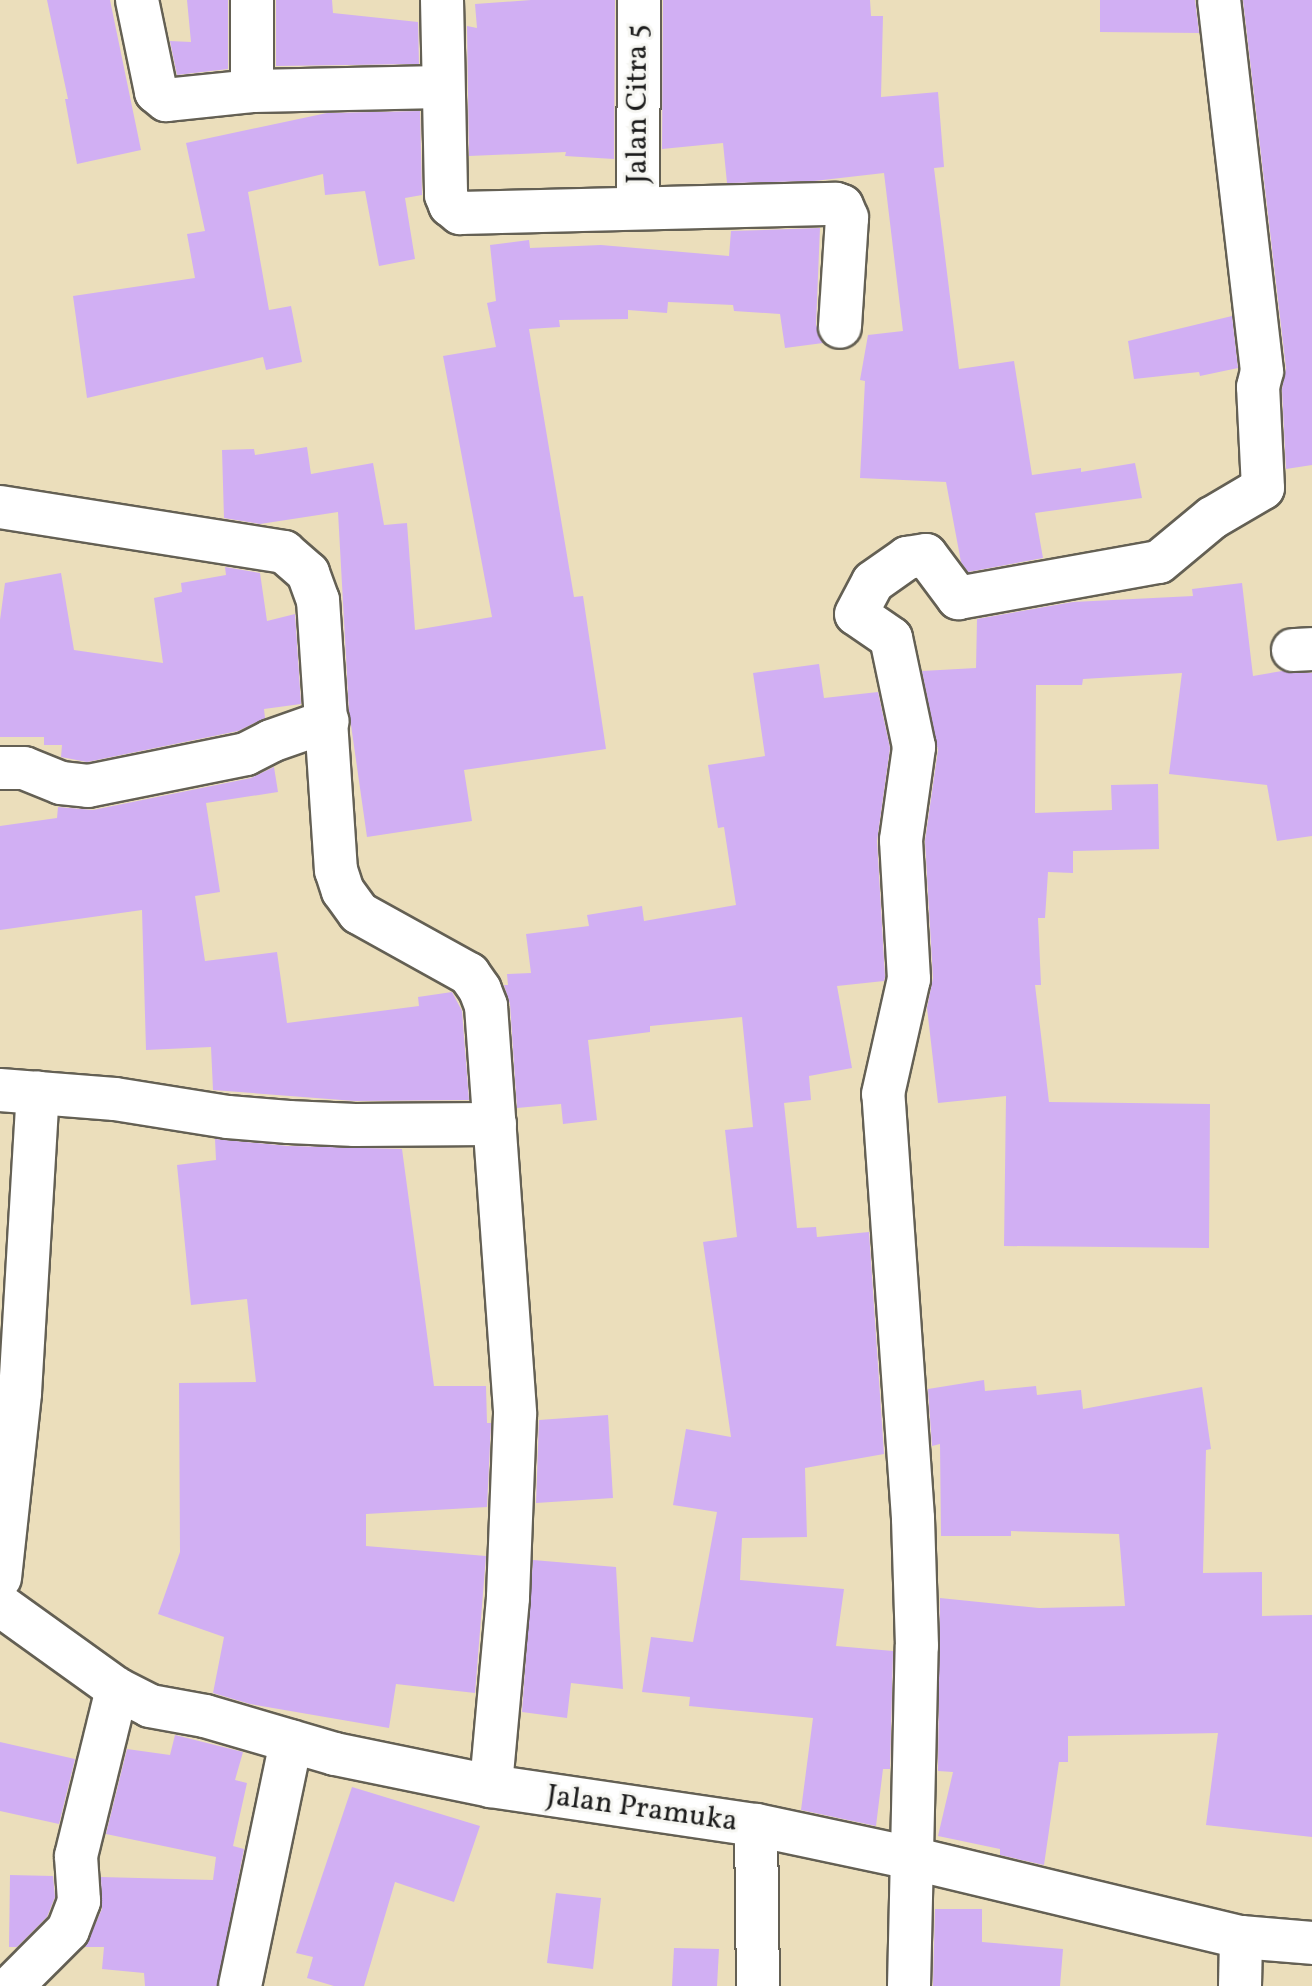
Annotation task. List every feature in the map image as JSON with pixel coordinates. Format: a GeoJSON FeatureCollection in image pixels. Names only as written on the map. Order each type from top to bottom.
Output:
{"type":"FeatureCollection","features":[{"type":"Feature","properties":{"kind":"street"},"geometry":{"type":"LineString","coordinates":[[137,0],[156,92],[161,97],[178,101],[252,91],[443,87]]}},
{"type":"Feature","properties":{"kind":"street"},"geometry":{"type":"LineString","coordinates":[[252,0],[252,91]]}},
{"type":"Feature","properties":{"kind":"street"},"geometry":{"type":"LineString","coordinates":[[442,0],[446,195],[450,205],[460,213],[842,206],[847,218],[840,327]]}},
{"type":"Feature","properties":{"kind":"street","name":"Jalan Citra 5"},"geometry":{"type":"LineString","coordinates":[[638,208],[639,0]]}},
{"type":"Feature","properties":{"kind":"street"},"geometry":{"type":"LineString","coordinates":[[909,1986],[917,1646],[913,1518],[883,1094],[909,979],[901,840],[914,747],[891,638],[856,614],[873,582],[907,558],[926,555],[958,598],[1159,562],[1212,518],[1263,488],[1258,387],[1262,371],[1219,0]]}},
{"type":"Feature","properties":{"kind":"street"},"geometry":{"type":"LineString","coordinates":[[0,507],[284,552],[308,573],[318,600],[336,870],[343,891],[359,913],[469,974],[480,990],[486,1006],[515,1414],[508,1598],[491,1786]]}},
{"type":"Feature","properties":{"kind":"street"},"geometry":{"type":"LineString","coordinates":[[0,768],[24,768],[61,783],[88,786],[246,754],[271,741],[328,721]]}},
{"type":"Feature","properties":{"kind":"street"},"geometry":{"type":"LineString","coordinates":[[0,1578],[20,1393],[19,1091],[289,1122],[495,1124]]}},
{"type":"Feature","properties":{"kind":"street","name":"Jalan Pramuka"},"geometry":{"type":"LineString","coordinates":[[0,1605],[117,1689],[150,1706],[205,1716],[335,1754],[491,1786],[756,1825],[911,1858],[1241,1937],[1312,1943]]}},
{"type":"Feature","properties":{"kind":"street"},"geometry":{"type":"LineString","coordinates":[[12,1986],[68,1930],[79,1901],[76,1856],[117,1689]]}},
{"type":"Feature","properties":{"kind":"street"},"geometry":{"type":"LineString","coordinates":[[240,1986],[291,1741]]}},
{"type":"Feature","properties":{"kind":"street"},"geometry":{"type":"LineString","coordinates":[[756,1825],[758,1986]]}},
{"type":"Feature","properties":{"kind":"street"},"geometry":{"type":"LineString","coordinates":[[1240,1986],[1241,1937]]}},
{"type":"Feature","properties":{"kind":"building"},"geometry":{"type":"Polygon","coordinates":[[[47,0],[110,0],[141,150],[77,164],[65,99],[68,99],[47,0]]]}},
{"type":"Feature","properties":{"kind":"building"},"geometry":{"type":"Polygon","coordinates":[[[187,0],[228,0],[228,69],[177,75],[170,41],[191,42],[187,0]]]}},
{"type":"Feature","properties":{"kind":"building"},"geometry":{"type":"Polygon","coordinates":[[[276,0],[332,0],[333,13],[418,22],[419,64],[276,66],[276,0]]]}},
{"type":"Feature","properties":{"kind":"building"},"geometry":{"type":"Polygon","coordinates":[[[615,0],[614,159],[565,156],[566,152],[469,156],[467,26],[477,28],[475,4],[615,0]]]}},
{"type":"Feature","properties":{"kind":"building"},"geometry":{"type":"Polygon","coordinates":[[[663,0],[870,0],[871,16],[883,16],[881,97],[938,92],[944,167],[934,168],[959,369],[1014,361],[1032,475],[1081,468],[1081,472],[1135,463],[1142,498],[1035,513],[1043,558],[968,572],[961,562],[946,482],[860,478],[865,381],[860,380],[868,335],[903,331],[884,173],[814,181],[727,183],[723,143],[662,149],[663,0]]]}},
{"type":"Feature","properties":{"kind":"building"},"geometry":{"type":"Polygon","coordinates":[[[1100,0],[1195,0],[1199,33],[1100,32],[1100,0]]]}},
{"type":"Feature","properties":{"kind":"building"},"geometry":{"type":"Polygon","coordinates":[[[1243,0],[1312,0],[1312,465],[1286,469],[1282,389],[1286,368],[1243,0]]]}},
{"type":"Feature","properties":{"kind":"building"},"geometry":{"type":"Polygon","coordinates":[[[420,111],[422,195],[405,198],[415,259],[379,266],[365,191],[325,195],[323,174],[248,192],[269,310],[291,306],[302,362],[266,370],[263,357],[87,398],[73,296],[195,278],[187,234],[205,231],[186,143],[327,113],[420,111]]]}},
{"type":"Feature","properties":{"kind":"building"},"geometry":{"type":"Polygon","coordinates":[[[820,228],[816,325],[823,343],[785,348],[780,314],[734,311],[733,305],[668,302],[667,313],[628,310],[628,319],[559,320],[560,327],[529,329],[574,597],[583,596],[606,749],[464,770],[472,821],[367,837],[349,711],[338,512],[260,524],[224,518],[222,450],[254,449],[255,455],[307,447],[311,474],[373,463],[384,525],[407,523],[415,630],[492,617],[443,356],[496,347],[487,303],[496,301],[490,245],[529,240],[530,248],[601,245],[729,256],[731,231],[820,228]]]}},
{"type":"Feature","properties":{"kind":"building"},"geometry":{"type":"Polygon","coordinates":[[[1232,316],[1238,368],[1200,376],[1199,372],[1134,379],[1128,341],[1232,316]]]}},
{"type":"Feature","properties":{"kind":"building"},"geometry":{"type":"Polygon","coordinates":[[[225,567],[260,573],[267,621],[295,614],[301,704],[264,709],[265,718],[238,731],[87,762],[61,757],[62,745],[44,745],[44,737],[0,737],[0,620],[5,583],[61,573],[74,650],[163,663],[154,598],[182,592],[181,583],[226,575],[225,567]]]}},
{"type":"Feature","properties":{"kind":"building"},"geometry":{"type":"Polygon","coordinates":[[[1242,583],[1253,676],[1282,671],[1312,673],[1312,836],[1277,841],[1267,785],[1169,774],[1182,673],[1083,679],[1082,685],[1036,685],[1035,813],[1112,810],[1111,785],[1158,784],[1159,849],[1073,851],[1073,873],[1048,872],[1045,918],[1038,918],[1041,985],[1035,985],[1049,1102],[1210,1104],[1209,1248],[1004,1246],[1006,1096],[938,1103],[927,1008],[933,978],[925,841],[938,750],[922,671],[976,668],[977,619],[1073,602],[1193,596],[1192,589],[1242,583]]]}},
{"type":"Feature","properties":{"kind":"building"},"geometry":{"type":"Polygon","coordinates":[[[819,664],[824,698],[878,692],[890,748],[877,841],[885,977],[884,981],[837,986],[852,1068],[809,1076],[811,1100],[784,1103],[797,1228],[816,1227],[817,1237],[869,1232],[884,1454],[805,1468],[807,1537],[742,1538],[740,1580],[844,1589],[836,1646],[893,1651],[890,1769],[883,1769],[876,1826],[801,1810],[813,1718],[689,1706],[690,1697],[642,1692],[651,1637],[693,1642],[717,1512],[673,1505],[686,1429],[731,1437],[703,1242],[737,1237],[725,1130],[753,1127],[742,1017],[650,1026],[650,1032],[588,1040],[597,1120],[563,1124],[561,1104],[517,1108],[510,1004],[504,985],[508,985],[507,974],[531,973],[526,934],[589,926],[587,915],[642,906],[644,921],[736,905],[724,827],[718,828],[708,765],[765,756],[753,673],[819,664]]]}},
{"type":"Feature","properties":{"kind":"building"},"geometry":{"type":"Polygon","coordinates":[[[274,767],[278,792],[206,803],[220,892],[195,896],[205,961],[277,952],[287,1023],[419,1006],[418,997],[452,992],[462,1011],[469,1100],[355,1101],[213,1090],[211,1047],[146,1050],[142,910],[0,930],[0,826],[57,818],[58,807],[93,810],[251,778],[274,767]]]}},
{"type":"Feature","properties":{"kind":"building"},"geometry":{"type":"Polygon","coordinates":[[[215,1139],[288,1146],[402,1149],[434,1386],[486,1386],[487,1423],[491,1423],[487,1507],[366,1514],[366,1546],[486,1556],[475,1693],[396,1684],[389,1728],[250,1704],[213,1693],[224,1637],[158,1614],[180,1552],[179,1383],[256,1382],[247,1299],[191,1305],[177,1165],[216,1160],[215,1139]]]}},
{"type":"Feature","properties":{"kind":"building"},"geometry":{"type":"Polygon","coordinates":[[[984,1380],[985,1391],[1036,1386],[1037,1395],[1081,1390],[1083,1409],[1202,1387],[1211,1449],[1206,1450],[1203,1573],[1262,1572],[1262,1616],[1312,1615],[1312,1837],[1206,1825],[1218,1733],[1068,1736],[1068,1762],[1059,1762],[1044,1865],[1000,1855],[1000,1849],[938,1836],[953,1772],[938,1771],[940,1598],[1039,1608],[1125,1606],[1119,1534],[1011,1531],[1011,1536],[941,1536],[940,1444],[932,1446],[928,1389],[984,1380]]]}},
{"type":"Feature","properties":{"kind":"building"},"geometry":{"type":"Polygon","coordinates":[[[608,1415],[613,1498],[536,1503],[539,1420],[608,1415]]]}},
{"type":"Feature","properties":{"kind":"building"},"geometry":{"type":"Polygon","coordinates":[[[533,1560],[616,1567],[623,1689],[571,1683],[567,1718],[522,1712],[533,1560]]]}},
{"type":"Feature","properties":{"kind":"building"},"geometry":{"type":"Polygon","coordinates":[[[175,1735],[243,1752],[235,1780],[247,1783],[233,1846],[244,1849],[217,1986],[145,1986],[144,1973],[102,1969],[104,1947],[85,1947],[102,1909],[101,1877],[213,1880],[216,1857],[106,1834],[127,1749],[170,1755],[175,1735]]]}},
{"type":"Feature","properties":{"kind":"building"},"geometry":{"type":"Polygon","coordinates":[[[0,1742],[75,1759],[59,1824],[0,1811],[0,1742]]]}},
{"type":"Feature","properties":{"kind":"building"},"geometry":{"type":"Polygon","coordinates":[[[352,1787],[480,1826],[454,1902],[395,1882],[364,1986],[334,1986],[307,1978],[313,1957],[296,1953],[352,1787]]]}},
{"type":"Feature","properties":{"kind":"building"},"geometry":{"type":"Polygon","coordinates":[[[10,1875],[53,1876],[55,1897],[47,1917],[17,1947],[9,1947],[10,1875]]]}},
{"type":"Feature","properties":{"kind":"building"},"geometry":{"type":"Polygon","coordinates":[[[556,1893],[601,1898],[593,1969],[547,1963],[556,1893]]]}},
{"type":"Feature","properties":{"kind":"building"},"geometry":{"type":"Polygon","coordinates":[[[935,1909],[982,1909],[982,1942],[1063,1949],[1060,1986],[933,1986],[935,1909]]]}},
{"type":"Feature","properties":{"kind":"building"},"geometry":{"type":"Polygon","coordinates":[[[674,1948],[719,1949],[717,1986],[672,1986],[674,1948]]]}}]}
